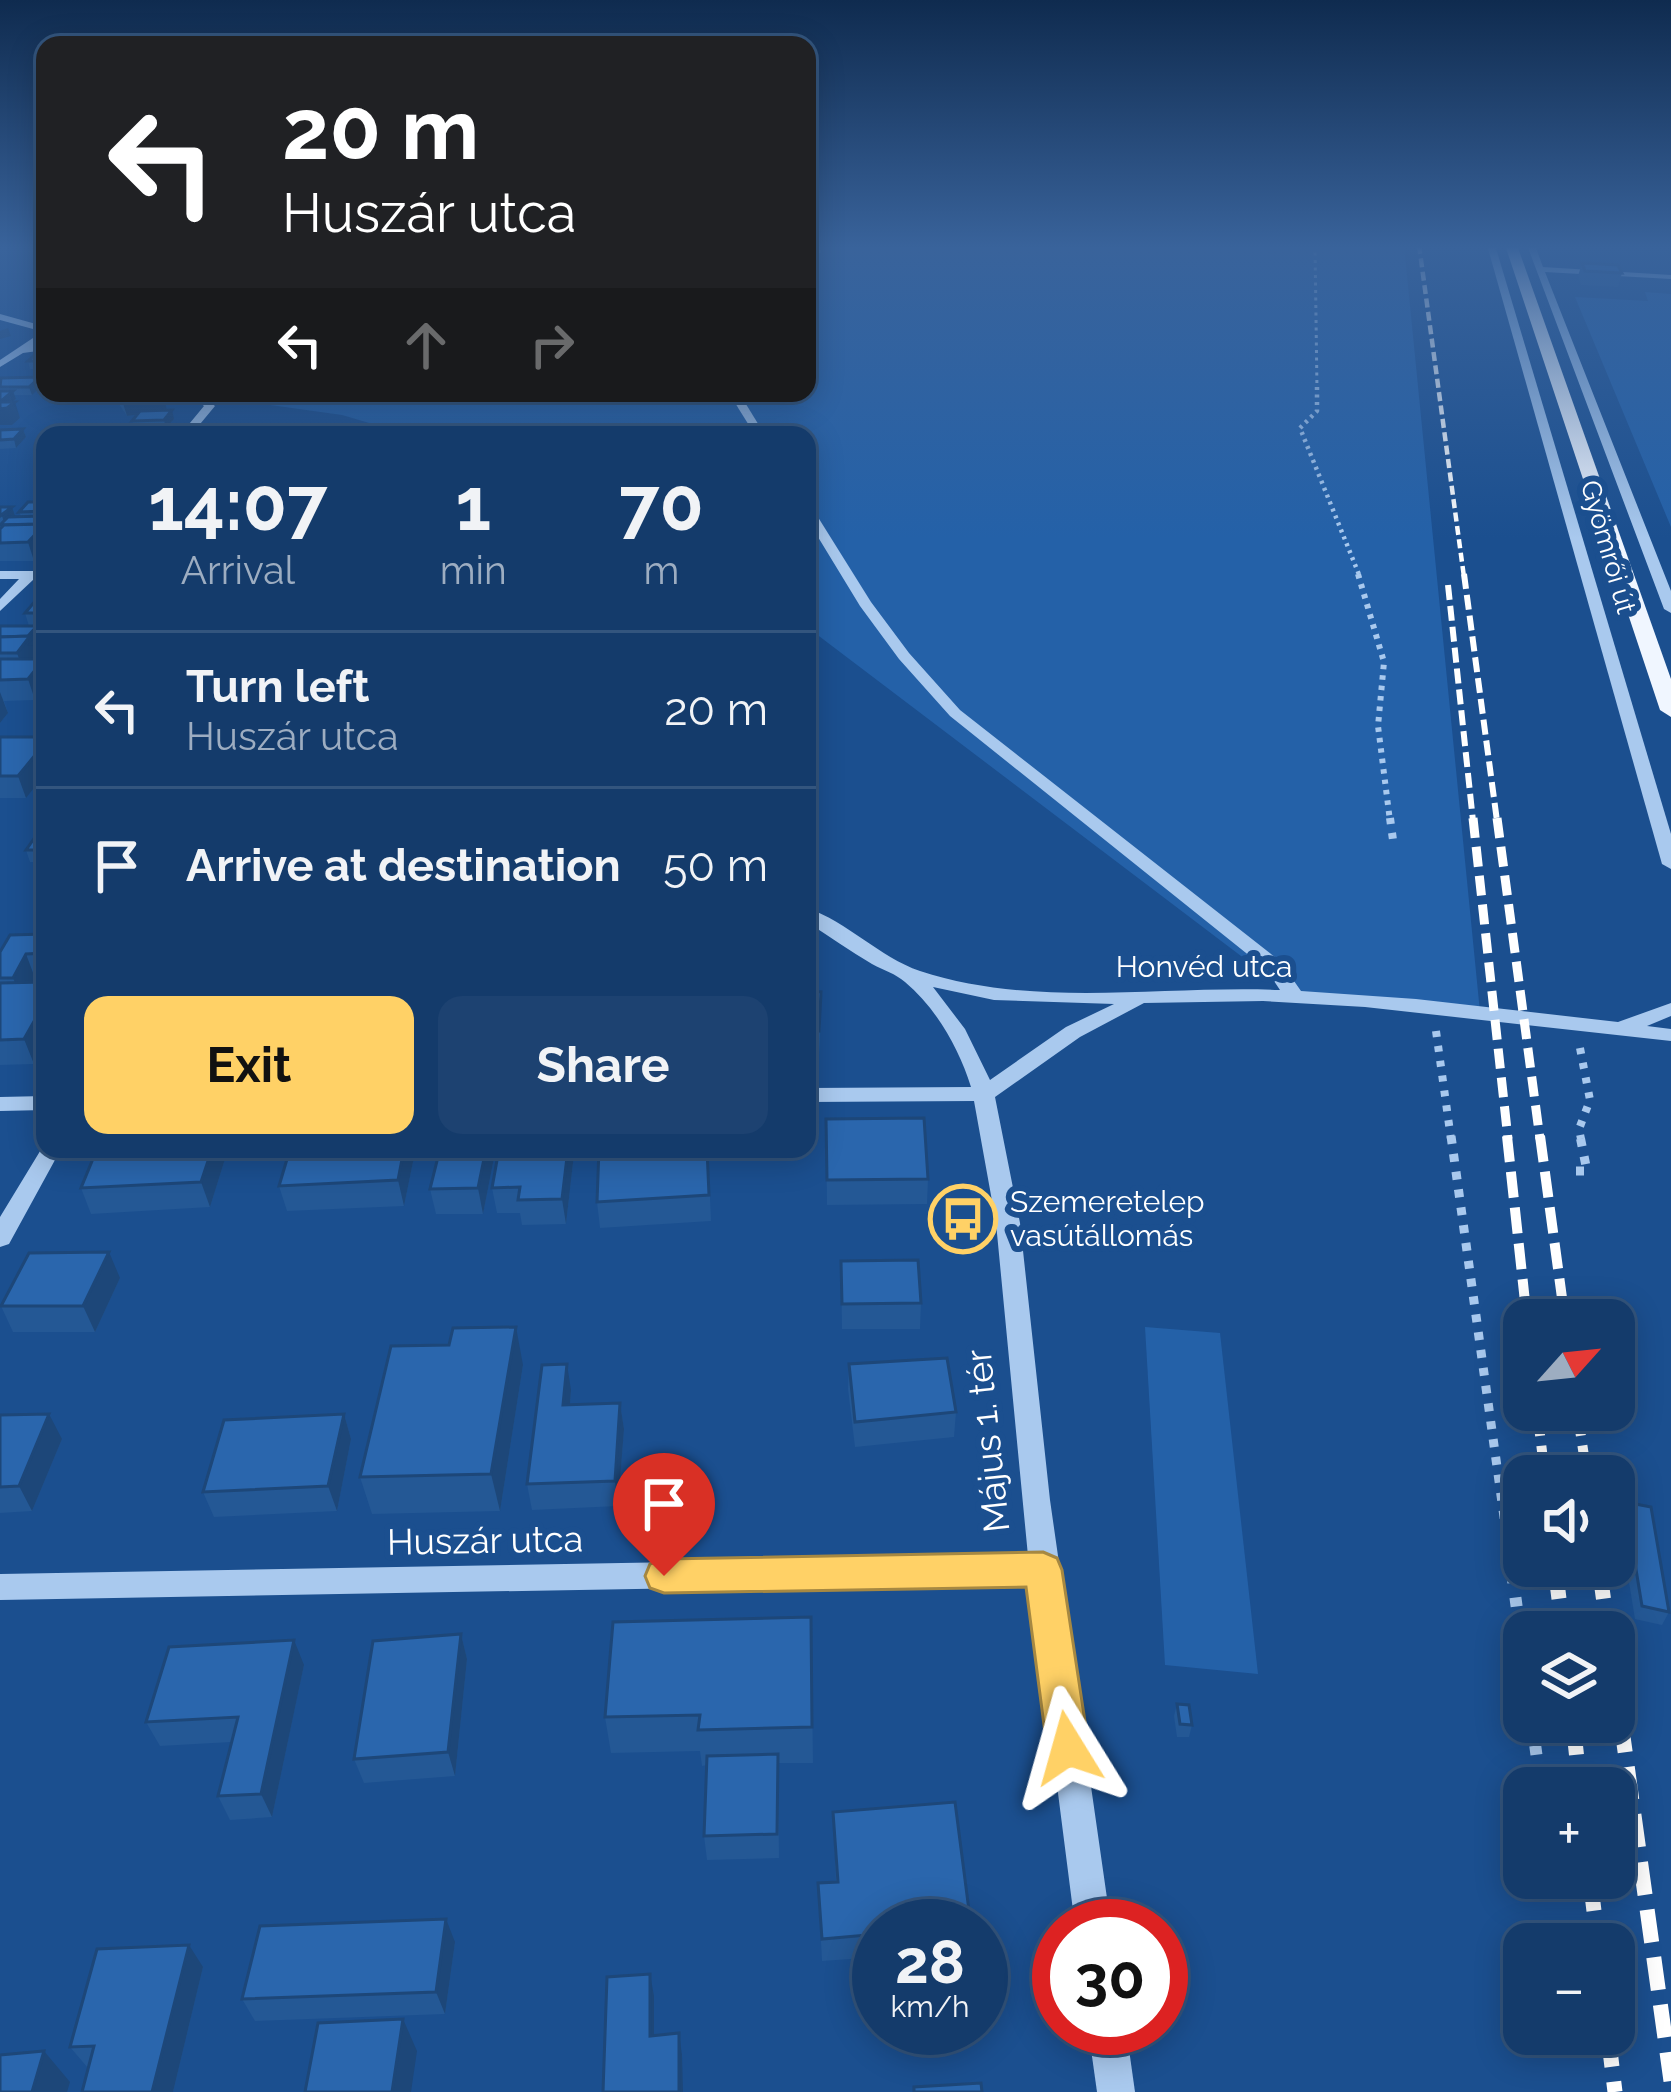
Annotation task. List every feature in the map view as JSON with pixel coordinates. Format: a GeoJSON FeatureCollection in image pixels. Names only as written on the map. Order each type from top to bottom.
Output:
{"type":"FeatureCollection","features":[{"type":"Feature","properties":{"kind":"main road"},"geometry":{"type":"LineString","coordinates":[[1545,343],[1671,710]]}},
{"type":"Feature","properties":{"kind":"street"},"geometry":{"type":"LineString","coordinates":[[0,364],[32,343]]}},
{"type":"Feature","properties":{"kind":"street","name":"Gyömrői út"},"geometry":{"type":"LineString","coordinates":[[1519,343],[1671,864]]}},
{"type":"Feature","properties":{"kind":"street","name":"Gyömrői út"},"geometry":{"type":"LineString","coordinates":[[1568,343],[1671,609]]}},
{"type":"Feature","properties":{"kind":"street"},"geometry":{"type":"LineString","coordinates":[[20,351],[36,348]]}},
{"type":"Feature","properties":{"kind":"street"},"geometry":{"type":"LineString","coordinates":[[193,426],[210,406],[205,402]]}},
{"type":"Feature","properties":{"kind":"street"},"geometry":{"type":"LineString","coordinates":[[816,524],[904,656],[955,712],[1273,965],[1303,997],[1341,978]]}},
{"type":"Feature","properties":{"kind":"street"},"geometry":{"type":"LineString","coordinates":[[0,575],[36,575]]}},
{"type":"Feature","properties":{"kind":"street"},"geometry":{"type":"LineString","coordinates":[[0,607],[36,577]]}},
{"type":"Feature","properties":{"kind":"street","name":"Honvéd utca"},"geometry":{"type":"LineString","coordinates":[[816,919],[909,974],[1030,995],[1303,997],[1431,1006],[1671,1035]]}},
{"type":"Feature","properties":{"kind":"street"},"geometry":{"type":"LineString","coordinates":[[909,974],[940,1004],[964,1042],[984,1094]]}},
{"type":"Feature","properties":{"kind":"street"},"geometry":{"type":"LineString","coordinates":[[1663,1011],[1671,992]]}},
{"type":"Feature","properties":{"kind":"street"},"geometry":{"type":"LineString","coordinates":[[816,1095],[984,1094],[1073,1032],[1141,998]]}},
{"type":"Feature","properties":{"kind":"street","name":"Honvéd utca"},"geometry":{"type":"LineString","coordinates":[[1618,1028],[1663,1011]]}},
{"type":"Feature","properties":{"kind":"street"},"geometry":{"type":"LineString","coordinates":[[1618,1028],[1671,1051]]}},
{"type":"Feature","properties":{"kind":"street","name":"Május 1. tér"},"geometry":{"type":"LineString","coordinates":[[984,1094],[1000,1182],[1043,1570],[1089,1899]]}},
{"type":"Feature","properties":{"kind":"street"},"geometry":{"type":"LineString","coordinates":[[0,1104],[36,1103]]}},
{"type":"Feature","properties":{"kind":"street"},"geometry":{"type":"LineString","coordinates":[[0,1238],[45,1158]]}},
{"type":"Feature","properties":{"kind":"street","name":"Huszár utca"},"geometry":{"type":"LineString","coordinates":[[0,1587],[1043,1570]]}},
{"type":"Feature","properties":{"kind":"street"},"geometry":{"type":"LineString","coordinates":[[1110,2055],[1115,2092]]}},
{"type":"Feature","properties":{"kind":"path"},"geometry":{"type":"LineString","coordinates":[[1316,343],[1317,411],[1300,428],[1364,588],[1384,662],[1378,726],[1393,840]]}},
{"type":"Feature","properties":{"kind":"path"},"geometry":{"type":"LineString","coordinates":[[1435,1023],[1517,1611]]}},
{"type":"Feature","properties":{"kind":"path"},"geometry":{"type":"LineString","coordinates":[[1576,1171],[1587,1171],[1579,1129],[1590,1100],[1580,1047]]}},
{"type":"Feature","properties":{"kind":"shaded area"},"geometry":{"type":"Polygon","coordinates":[[[816,343],[1414,343],[1480,1012],[1295,997],[816,634],[816,426],[379,426],[342,415],[248,402],[816,402],[816,343]]]}},
{"type":"Feature","properties":{"kind":"shaded area"},"geometry":{"type":"Polygon","coordinates":[[[1594,343],[1671,343],[1671,527],[1594,343]]]}},
{"type":"Feature","properties":{"kind":"shaded area"},"geometry":{"type":"Polygon","coordinates":[[[1145,1327],[1220,1333],[1258,1674],[1165,1665],[1145,1327]]]}},
{"type":"Feature","properties":{"kind":"building"},"geometry":{"type":"Polygon","coordinates":[[[1,378],[36,381],[29,387],[0,387],[1,378]]]}},
{"type":"Feature","properties":{"kind":"building"},"geometry":{"type":"Polygon","coordinates":[[[172,410],[164,420],[132,421],[140,411],[172,410]]]}},
{"type":"Feature","properties":{"kind":"building"},"geometry":{"type":"Polygon","coordinates":[[[23,429],[14,439],[0,440],[0,430],[23,429]]]}},
{"type":"Feature","properties":{"kind":"building"},"geometry":{"type":"Polygon","coordinates":[[[28,502],[36,502],[36,511],[19,512],[28,502]]]}},
{"type":"Feature","properties":{"kind":"building"},"geometry":{"type":"Polygon","coordinates":[[[36,516],[36,524],[0,525],[8,517],[36,516]]]}},
{"type":"Feature","properties":{"kind":"building"},"geometry":{"type":"Polygon","coordinates":[[[36,524],[36,534],[28,542],[0,543],[4,525],[36,524]]]}},
{"type":"Feature","properties":{"kind":"building"},"geometry":{"type":"Polygon","coordinates":[[[0,626],[36,626],[28,636],[0,637],[0,626]]]}},
{"type":"Feature","properties":{"kind":"building"},"geometry":{"type":"Polygon","coordinates":[[[30,636],[17,653],[0,653],[0,637],[30,636]]]}},
{"type":"Feature","properties":{"kind":"building"},"geometry":{"type":"Polygon","coordinates":[[[0,659],[36,659],[36,669],[28,679],[0,680],[0,659]]]}},
{"type":"Feature","properties":{"kind":"building"},"geometry":{"type":"Polygon","coordinates":[[[0,737],[36,737],[36,754],[18,776],[0,776],[0,737]]]}},
{"type":"Feature","properties":{"kind":"building"},"geometry":{"type":"Polygon","coordinates":[[[36,934],[36,953],[26,954],[13,978],[0,978],[0,952],[10,935],[36,934]]]}},
{"type":"Feature","properties":{"kind":"building"},"geometry":{"type":"Polygon","coordinates":[[[36,982],[36,1018],[24,1039],[0,1040],[0,983],[36,982]]]}},
{"type":"Feature","properties":{"kind":"building"},"geometry":{"type":"Polygon","coordinates":[[[816,992],[821,992],[816,1031],[816,992]]]}},
{"type":"Feature","properties":{"kind":"building"},"geometry":{"type":"Polygon","coordinates":[[[924,1118],[928,1179],[827,1180],[826,1119],[924,1118]]]}},
{"type":"Feature","properties":{"kind":"building"},"geometry":{"type":"Polygon","coordinates":[[[93,1158],[209,1158],[201,1182],[81,1188],[93,1158]]]}},
{"type":"Feature","properties":{"kind":"building"},"geometry":{"type":"Polygon","coordinates":[[[287,1158],[402,1158],[398,1180],[279,1186],[287,1158]]]}},
{"type":"Feature","properties":{"kind":"building"},"geometry":{"type":"Polygon","coordinates":[[[438,1158],[484,1158],[478,1188],[430,1189],[438,1158]]]}},
{"type":"Feature","properties":{"kind":"building"},"geometry":{"type":"Polygon","coordinates":[[[497,1158],[567,1158],[562,1199],[518,1200],[520,1187],[492,1188],[497,1158]]]}},
{"type":"Feature","properties":{"kind":"building"},"geometry":{"type":"Polygon","coordinates":[[[599,1158],[707,1158],[709,1195],[597,1202],[599,1158]]]}},
{"type":"Feature","properties":{"kind":"building"},"geometry":{"type":"Polygon","coordinates":[[[109,1252],[83,1306],[1,1306],[29,1253],[109,1252]]]}},
{"type":"Feature","properties":{"kind":"building"},"geometry":{"type":"Polygon","coordinates":[[[918,1260],[921,1303],[842,1304],[841,1261],[918,1260]]]}},
{"type":"Feature","properties":{"kind":"building"},"geometry":{"type":"Polygon","coordinates":[[[516,1327],[491,1474],[360,1477],[391,1346],[449,1345],[453,1328],[516,1327]]]}},
{"type":"Feature","properties":{"kind":"building"},"geometry":{"type":"Polygon","coordinates":[[[947,1358],[956,1412],[855,1422],[849,1364],[947,1358]]]}},
{"type":"Feature","properties":{"kind":"building"},"geometry":{"type":"Polygon","coordinates":[[[567,1364],[563,1405],[620,1403],[615,1481],[527,1484],[542,1365],[567,1364]]]}},
{"type":"Feature","properties":{"kind":"building"},"geometry":{"type":"Polygon","coordinates":[[[49,1414],[19,1486],[0,1487],[0,1415],[49,1414]]]}},
{"type":"Feature","properties":{"kind":"building"},"geometry":{"type":"Polygon","coordinates":[[[344,1414],[328,1486],[203,1492],[224,1420],[344,1414]]]}},
{"type":"Feature","properties":{"kind":"building"},"geometry":{"type":"Polygon","coordinates":[[[1635,1504],[1651,1507],[1669,1612],[1642,1606],[1635,1563],[1635,1504]]]}},
{"type":"Feature","properties":{"kind":"building"},"geometry":{"type":"Polygon","coordinates":[[[811,1617],[812,1727],[698,1730],[700,1715],[605,1717],[613,1622],[811,1617]]]}},
{"type":"Feature","properties":{"kind":"building"},"geometry":{"type":"Polygon","coordinates":[[[461,1634],[448,1752],[354,1759],[373,1641],[461,1634]]]}},
{"type":"Feature","properties":{"kind":"building"},"geometry":{"type":"Polygon","coordinates":[[[294,1640],[261,1794],[218,1796],[238,1717],[146,1722],[169,1647],[294,1640]]]}},
{"type":"Feature","properties":{"kind":"building"},"geometry":{"type":"Polygon","coordinates":[[[1177,1704],[1189,1705],[1192,1725],[1180,1724],[1177,1704]]]}},
{"type":"Feature","properties":{"kind":"building"},"geometry":{"type":"Polygon","coordinates":[[[778,1754],[777,1834],[704,1836],[707,1756],[778,1754]]]}},
{"type":"Feature","properties":{"kind":"building"},"geometry":{"type":"Polygon","coordinates":[[[955,1802],[968,1899],[852,1899],[852,1936],[822,1939],[818,1883],[838,1882],[833,1812],[955,1802]]]}},
{"type":"Feature","properties":{"kind":"building"},"geometry":{"type":"Polygon","coordinates":[[[446,1919],[436,1992],[242,1999],[260,1926],[446,1919]]]}},
{"type":"Feature","properties":{"kind":"building"},"geometry":{"type":"Polygon","coordinates":[[[189,1945],[152,2092],[82,2092],[94,2046],[70,2047],[97,1949],[189,1945]]]}},
{"type":"Feature","properties":{"kind":"building"},"geometry":{"type":"Polygon","coordinates":[[[650,1974],[650,2036],[679,2033],[679,2092],[603,2092],[607,1977],[650,1974]]]}},
{"type":"Feature","properties":{"kind":"building"},"geometry":{"type":"Polygon","coordinates":[[[403,2019],[392,2092],[305,2092],[318,2023],[403,2019]]]}},
{"type":"Feature","properties":{"kind":"building"},"geometry":{"type":"Polygon","coordinates":[[[44,2051],[32,2092],[0,2092],[0,2055],[44,2051]]]}},
{"type":"Feature","properties":{"kind":"building"},"geometry":{"type":"Polygon","coordinates":[[[981,2083],[982,2092],[914,2092],[914,2087],[981,2083]]]}},
{"type":"Feature","properties":{"kind":"railway"},"geometry":{"type":"LineString","coordinates":[[1432,343],[1464,577]]}},
{"type":"Feature","properties":{"kind":"railway"},"geometry":{"type":"LineString","coordinates":[[1464,574],[1497,821]]}},
{"type":"Feature","properties":{"kind":"railway"},"geometry":{"type":"LineString","coordinates":[[1448,585],[1473,821]]}},
{"type":"Feature","properties":{"kind":"railway"},"geometry":{"type":"LineString","coordinates":[[1473,818],[1508,1139]]}},
{"type":"Feature","properties":{"kind":"railway"},"geometry":{"type":"LineString","coordinates":[[1497,818],[1540,1139]]}},
{"type":"Feature","properties":{"kind":"railway"},"geometry":{"type":"LineString","coordinates":[[1507,1136],[1525,1299]]}},
{"type":"Feature","properties":{"kind":"railway"},"geometry":{"type":"LineString","coordinates":[[1540,1136],[1562,1299]]}},
{"type":"Feature","properties":{"kind":"railway"},"geometry":{"type":"LineString","coordinates":[[1540,1431],[1542,1455]]}},
{"type":"Feature","properties":{"kind":"railway"},"geometry":{"type":"LineString","coordinates":[[1580,1431],[1584,1455]]}},
{"type":"Feature","properties":{"kind":"railway"},"geometry":{"type":"LineString","coordinates":[[1558,1587],[1560,1611]]}},
{"type":"Feature","properties":{"kind":"railway"},"geometry":{"type":"LineString","coordinates":[[1602,1587],[1605,1611]]}},
{"type":"Feature","properties":{"kind":"railway"},"geometry":{"type":"LineString","coordinates":[[1575,1743],[1578,1767]]}},
{"type":"Feature","properties":{"kind":"railway"},"geometry":{"type":"LineString","coordinates":[[1624,1743],[1671,2081]]}},
{"type":"Feature","properties":{"kind":"railway"},"geometry":{"type":"LineString","coordinates":[[1593,1899],[1595,1923]]}},
{"type":"Feature","properties":{"kind":"railway"},"geometry":{"type":"LineString","coordinates":[[1611,2055],[1615,2092]]}},
{"type":"Feature","properties":{"kind":"place","name":"Szemeretelep vasútállomás"},"geometry":{"type":"Point","coordinates":[963,1219]}},
{"type":"Feature","properties":{"kind":"route"},"geometry":{"type":"LineString","coordinates":[[664,1576],[1043,1570],[1068,1748]]}}]}
